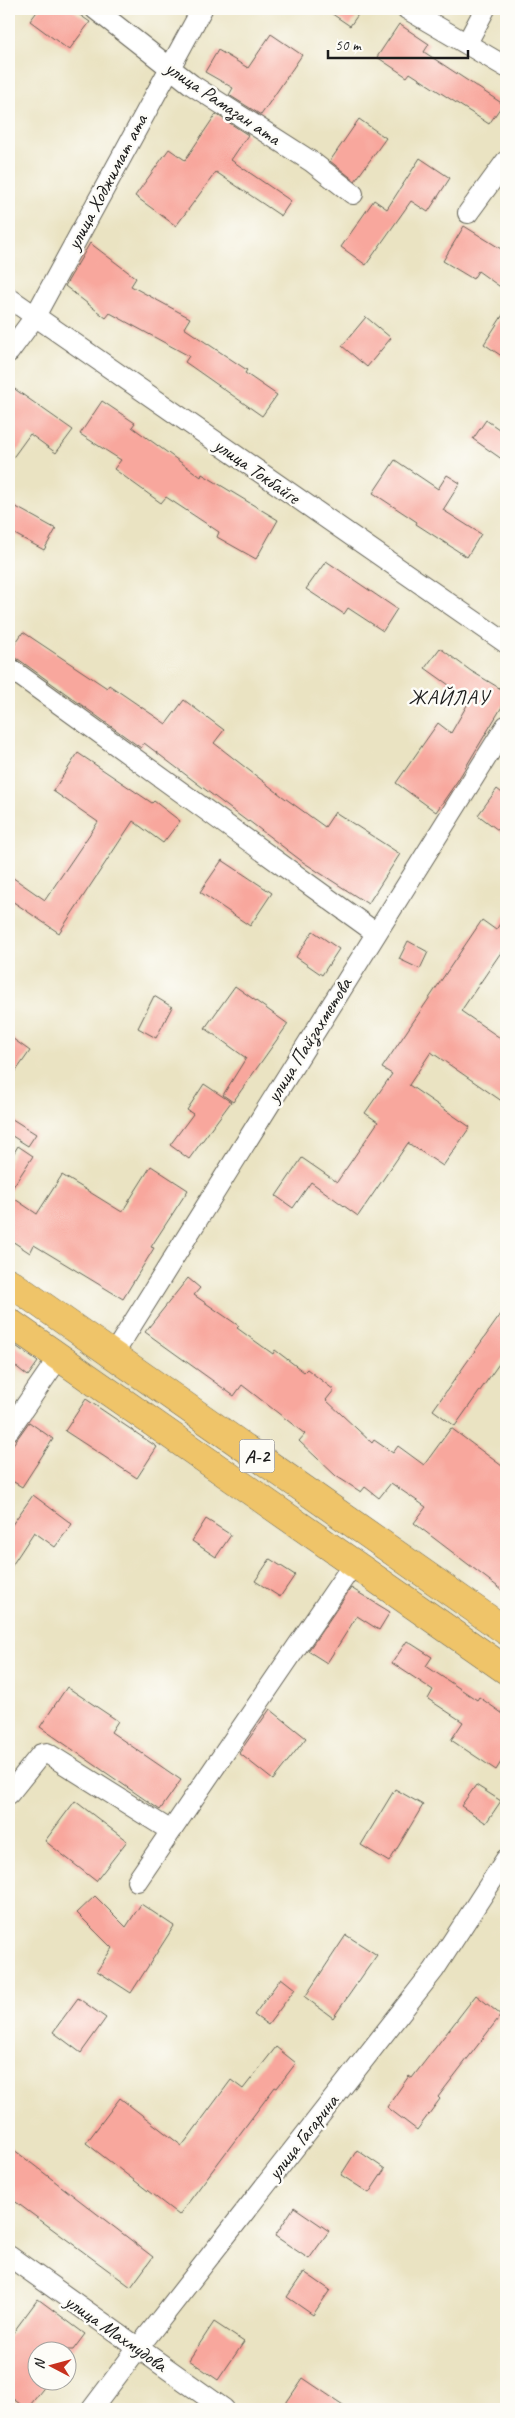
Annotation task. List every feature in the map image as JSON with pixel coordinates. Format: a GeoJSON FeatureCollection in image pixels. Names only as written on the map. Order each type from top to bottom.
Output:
{"type":"FeatureCollection","features":[{"type":"Feature","properties":{"kind":"highway","name":"A-2"},"geometry":{"type":"LineString","coordinates":[[9,1282],[506,1631]]}},
{"type":"Feature","properties":{"kind":"highway","name":"A-2"},"geometry":{"type":"LineString","coordinates":[[9,1322],[506,1670]]}},
{"type":"Feature","properties":{"kind":"street","name":"улица Рамазан ата"},"geometry":{"type":"LineString","coordinates":[[95,9],[192,85],[312,162],[353,194]]}},
{"type":"Feature","properties":{"kind":"street","name":"улица Ходжимат ата"},"geometry":{"type":"LineString","coordinates":[[9,352],[34,318],[202,9]]}},
{"type":"Feature","properties":{"kind":"street"},"geometry":{"type":"LineString","coordinates":[[407,9],[467,43],[506,68]]}},
{"type":"Feature","properties":{"kind":"street"},"geometry":{"type":"LineString","coordinates":[[467,43],[486,9]]}},
{"type":"Feature","properties":{"kind":"street"},"geometry":{"type":"LineString","coordinates":[[468,213],[506,161]]}},
{"type":"Feature","properties":{"kind":"street","name":"улица Токбайге"},"geometry":{"type":"LineString","coordinates":[[9,298],[34,318],[506,643]]}},
{"type":"Feature","properties":{"kind":"street"},"geometry":{"type":"LineString","coordinates":[[11,669],[376,933]]}},
{"type":"Feature","properties":{"kind":"street","name":"улица Пайзахметова"},"geometry":{"type":"LineString","coordinates":[[113,1355],[506,726]]}},
{"type":"Feature","properties":{"kind":"street"},"geometry":{"type":"LineString","coordinates":[[9,1430],[59,1357]]}},
{"type":"Feature","properties":{"kind":"street"},"geometry":{"type":"LineString","coordinates":[[137,1881],[354,1564]]}},
{"type":"Feature","properties":{"kind":"street"},"geometry":{"type":"LineString","coordinates":[[9,1794],[41,1754],[47,1753],[171,1831]]}},
{"type":"Feature","properties":{"kind":"street","name":"улица Гагарина"},"geometry":{"type":"LineString","coordinates":[[92,2409],[434,1970],[506,1859]]}},
{"type":"Feature","properties":{"kind":"street","name":"улица Махмудова"},"geometry":{"type":"LineString","coordinates":[[9,2256],[224,2409]]}},
{"type":"Feature","properties":{"kind":"building"},"geometry":{"type":"Polygon","coordinates":[[[39,9],[71,9],[90,22],[69,50],[30,21],[39,9]]]}},
{"type":"Feature","properties":{"kind":"building"},"geometry":{"type":"Polygon","coordinates":[[[325,9],[362,9],[350,26],[325,9]]]}},
{"type":"Feature","properties":{"kind":"building"},"geometry":{"type":"Polygon","coordinates":[[[399,24],[429,44],[424,52],[503,104],[489,124],[410,73],[407,77],[377,57],[399,24]]]}},
{"type":"Feature","properties":{"kind":"building"},"geometry":{"type":"Polygon","coordinates":[[[271,34],[302,55],[261,115],[229,95],[233,88],[205,72],[218,50],[248,68],[271,34]]]}},
{"type":"Feature","properties":{"kind":"building"},"geometry":{"type":"Polygon","coordinates":[[[216,114],[248,135],[231,160],[291,201],[281,216],[216,172],[176,226],[135,196],[169,149],[185,160],[216,114]]]}},
{"type":"Feature","properties":{"kind":"building"},"geometry":{"type":"Polygon","coordinates":[[[359,119],[386,138],[355,181],[330,161],[359,119]]]}},
{"type":"Feature","properties":{"kind":"building"},"geometry":{"type":"Polygon","coordinates":[[[420,158],[450,178],[428,212],[411,201],[366,265],[341,247],[374,200],[387,209],[420,158]]]}},
{"type":"Feature","properties":{"kind":"building"},"geometry":{"type":"Polygon","coordinates":[[[464,226],[506,252],[506,291],[478,271],[473,279],[443,261],[464,226]]]}},
{"type":"Feature","properties":{"kind":"building"},"geometry":{"type":"Polygon","coordinates":[[[90,243],[136,278],[131,286],[190,318],[184,328],[247,370],[245,373],[277,395],[262,416],[185,362],[189,356],[110,313],[106,318],[65,286],[90,243]]]}},
{"type":"Feature","properties":{"kind":"building"},"geometry":{"type":"Polygon","coordinates":[[[506,310],[506,359],[484,344],[506,310]]]}},
{"type":"Feature","properties":{"kind":"building"},"geometry":{"type":"Polygon","coordinates":[[[366,317],[391,338],[367,367],[342,346],[366,317]]]}},
{"type":"Feature","properties":{"kind":"building"},"geometry":{"type":"Polygon","coordinates":[[[9,385],[73,430],[56,453],[30,434],[9,463],[9,385]]]}},
{"type":"Feature","properties":{"kind":"building"},"geometry":{"type":"Polygon","coordinates":[[[102,401],[135,423],[132,427],[201,477],[202,474],[278,520],[256,559],[217,537],[219,532],[166,497],[161,503],[114,469],[121,460],[80,434],[102,401]]]}},
{"type":"Feature","properties":{"kind":"building"},"geometry":{"type":"Polygon","coordinates":[[[486,420],[506,434],[506,462],[473,439],[486,420]]]}},
{"type":"Feature","properties":{"kind":"building"},"geometry":{"type":"Polygon","coordinates":[[[395,460],[438,489],[447,475],[460,483],[443,510],[481,534],[467,557],[373,493],[395,460]]]}},
{"type":"Feature","properties":{"kind":"building"},"geometry":{"type":"Polygon","coordinates":[[[9,503],[56,529],[44,550],[9,531],[9,503]]]}},
{"type":"Feature","properties":{"kind":"building"},"geometry":{"type":"Polygon","coordinates":[[[326,561],[397,609],[383,631],[348,608],[344,614],[306,589],[326,561]]]}},
{"type":"Feature","properties":{"kind":"building"},"geometry":{"type":"Polygon","coordinates":[[[23,632],[107,688],[109,685],[166,724],[184,700],[224,730],[214,743],[325,827],[335,812],[400,854],[368,904],[303,862],[144,743],[141,748],[18,659],[9,658],[9,653],[23,632]]]}},
{"type":"Feature","properties":{"kind":"building"},"geometry":{"type":"Polygon","coordinates":[[[440,648],[471,671],[506,692],[506,700],[458,780],[436,812],[396,783],[438,723],[451,733],[470,700],[425,668],[440,648]]]}},
{"type":"Feature","properties":{"kind":"building"},"geometry":{"type":"Polygon","coordinates":[[[78,753],[152,803],[154,801],[180,821],[163,843],[133,821],[59,933],[9,899],[9,875],[45,900],[98,822],[53,791],[78,753]]]}},
{"type":"Feature","properties":{"kind":"building"},"geometry":{"type":"Polygon","coordinates":[[[497,789],[506,796],[506,836],[478,815],[497,789]]]}},
{"type":"Feature","properties":{"kind":"building"},"geometry":{"type":"Polygon","coordinates":[[[222,860],[272,893],[250,926],[200,892],[222,860]]]}},
{"type":"Feature","properties":{"kind":"building"},"geometry":{"type":"Polygon","coordinates":[[[506,914],[506,945],[461,1011],[506,1042],[506,1104],[431,1052],[409,1085],[470,1127],[443,1166],[408,1143],[358,1216],[311,1182],[293,1208],[276,1196],[302,1158],[337,1182],[378,1122],[365,1113],[392,1074],[382,1068],[482,920],[496,930],[506,914]]]}},
{"type":"Feature","properties":{"kind":"building"},"geometry":{"type":"Polygon","coordinates":[[[313,931],[339,949],[322,975],[296,957],[313,931]]]}},
{"type":"Feature","properties":{"kind":"building"},"geometry":{"type":"Polygon","coordinates":[[[408,941],[428,952],[420,969],[399,959],[408,941]]]}},
{"type":"Feature","properties":{"kind":"building"},"geometry":{"type":"Polygon","coordinates":[[[235,986],[288,1024],[233,1102],[223,1095],[246,1058],[205,1028],[235,986]]]}},
{"type":"Feature","properties":{"kind":"building"},"geometry":{"type":"Polygon","coordinates":[[[154,996],[172,1007],[156,1038],[138,1028],[154,996]]]}},
{"type":"Feature","properties":{"kind":"building"},"geometry":{"type":"Polygon","coordinates":[[[9,1036],[30,1051],[9,1081],[9,1036]]]}},
{"type":"Feature","properties":{"kind":"building"},"geometry":{"type":"Polygon","coordinates":[[[204,1084],[231,1102],[189,1159],[170,1145],[193,1114],[187,1110],[204,1084]]]}},
{"type":"Feature","properties":{"kind":"building"},"geometry":{"type":"Polygon","coordinates":[[[9,1117],[36,1134],[28,1146],[9,1134],[9,1117]]]}},
{"type":"Feature","properties":{"kind":"building"},"geometry":{"type":"Polygon","coordinates":[[[18,1146],[33,1156],[9,1193],[9,1161],[18,1146]]]}},
{"type":"Feature","properties":{"kind":"building"},"geometry":{"type":"Polygon","coordinates":[[[151,1166],[188,1190],[151,1247],[154,1248],[123,1299],[34,1245],[30,1253],[9,1239],[9,1195],[37,1214],[62,1175],[122,1212],[151,1166]]]}},
{"type":"Feature","properties":{"kind":"building"},"geometry":{"type":"Polygon","coordinates":[[[188,1278],[200,1288],[194,1295],[239,1326],[237,1328],[273,1354],[275,1350],[304,1372],[307,1369],[334,1390],[326,1400],[372,1443],[374,1440],[393,1453],[398,1446],[424,1465],[451,1428],[506,1469],[506,1593],[414,1523],[426,1507],[391,1483],[379,1498],[365,1487],[361,1492],[336,1476],[299,1441],[305,1434],[242,1385],[234,1396],[145,1332],[188,1278]]]}},
{"type":"Feature","properties":{"kind":"building"},"geometry":{"type":"Polygon","coordinates":[[[506,1307],[506,1354],[455,1426],[433,1410],[506,1307]]]}},
{"type":"Feature","properties":{"kind":"building"},"geometry":{"type":"Polygon","coordinates":[[[9,1341],[38,1362],[28,1376],[9,1361],[9,1341]]]}},
{"type":"Feature","properties":{"kind":"building"},"geometry":{"type":"Polygon","coordinates":[[[86,1399],[157,1447],[137,1478],[65,1431],[86,1399]]]}},
{"type":"Feature","properties":{"kind":"building"},"geometry":{"type":"Polygon","coordinates":[[[29,1422],[53,1439],[22,1487],[9,1479],[9,1450],[29,1422]]]}},
{"type":"Feature","properties":{"kind":"building"},"geometry":{"type":"Polygon","coordinates":[[[33,1495],[72,1524],[55,1547],[34,1532],[9,1570],[9,1529],[33,1495]]]}},
{"type":"Feature","properties":{"kind":"building"},"geometry":{"type":"Polygon","coordinates":[[[206,1519],[231,1535],[216,1557],[192,1541],[206,1519]]]}},
{"type":"Feature","properties":{"kind":"building"},"geometry":{"type":"Polygon","coordinates":[[[270,1559],[295,1575],[280,1597],[255,1581],[270,1559]]]}},
{"type":"Feature","properties":{"kind":"building"},"geometry":{"type":"Polygon","coordinates":[[[351,1588],[390,1612],[379,1630],[357,1616],[327,1663],[308,1651],[351,1588]]]}},
{"type":"Feature","properties":{"kind":"building"},"geometry":{"type":"Polygon","coordinates":[[[407,1641],[432,1657],[426,1666],[477,1700],[479,1697],[506,1716],[506,1754],[496,1770],[451,1740],[463,1722],[428,1699],[433,1690],[392,1663],[407,1641]]]}},
{"type":"Feature","properties":{"kind":"building"},"geometry":{"type":"Polygon","coordinates":[[[67,1687],[118,1721],[111,1732],[181,1780],[160,1810],[40,1727],[67,1687]]]}},
{"type":"Feature","properties":{"kind":"building"},"geometry":{"type":"Polygon","coordinates":[[[270,1709],[306,1738],[273,1780],[239,1753],[270,1709]]]}},
{"type":"Feature","properties":{"kind":"building"},"geometry":{"type":"Polygon","coordinates":[[[476,1785],[501,1801],[486,1823],[461,1806],[476,1785]]]}},
{"type":"Feature","properties":{"kind":"building"},"geometry":{"type":"Polygon","coordinates":[[[395,1789],[423,1805],[389,1862],[361,1845],[395,1789]]]}},
{"type":"Feature","properties":{"kind":"building"},"geometry":{"type":"Polygon","coordinates":[[[75,1801],[127,1841],[96,1881],[45,1841],[75,1801]]]}},
{"type":"Feature","properties":{"kind":"building"},"geometry":{"type":"Polygon","coordinates":[[[95,1896],[126,1927],[141,1904],[174,1926],[131,1993],[97,1971],[112,1948],[77,1913],[95,1896]]]}},
{"type":"Feature","properties":{"kind":"building"},"geometry":{"type":"Polygon","coordinates":[[[346,1935],[377,1955],[333,2018],[305,1997],[346,1935]]]}},
{"type":"Feature","properties":{"kind":"building"},"geometry":{"type":"Polygon","coordinates":[[[281,1978],[295,1989],[268,2025],[254,2015],[281,1978]]]}},
{"type":"Feature","properties":{"kind":"building"},"geometry":{"type":"Polygon","coordinates":[[[476,1995],[501,2015],[438,2097],[440,2099],[417,2130],[387,2107],[409,2076],[412,2078],[476,1995]]]}},
{"type":"Feature","properties":{"kind":"building"},"geometry":{"type":"Polygon","coordinates":[[[78,1998],[106,2018],[81,2053],[53,2032],[78,1998]]]}},
{"type":"Feature","properties":{"kind":"building"},"geometry":{"type":"Polygon","coordinates":[[[276,2047],[296,2063],[277,2088],[275,2087],[179,2215],[86,2143],[120,2098],[182,2146],[231,2080],[243,2089],[276,2047]]]}},
{"type":"Feature","properties":{"kind":"building"},"geometry":{"type":"Polygon","coordinates":[[[9,2146],[153,2257],[131,2287],[9,2197],[9,2146]]]}},
{"type":"Feature","properties":{"kind":"building"},"geometry":{"type":"Polygon","coordinates":[[[357,2150],[385,2169],[369,2193],[341,2175],[357,2150]]]}},
{"type":"Feature","properties":{"kind":"building"},"geometry":{"type":"Polygon","coordinates":[[[294,2207],[329,2231],[309,2259],[275,2236],[294,2207]]]}},
{"type":"Feature","properties":{"kind":"building"},"geometry":{"type":"Polygon","coordinates":[[[304,2272],[330,2290],[313,2315],[287,2297],[304,2272]]]}},
{"type":"Feature","properties":{"kind":"building"},"geometry":{"type":"Polygon","coordinates":[[[38,2299],[85,2334],[78,2343],[78,2340],[28,2340],[28,2390],[42,2390],[27,2409],[9,2396],[9,2338],[38,2299]]]}},
{"type":"Feature","properties":{"kind":"building"},"geometry":{"type":"Polygon","coordinates":[[[214,2322],[244,2342],[218,2380],[189,2360],[214,2322]]]}},
{"type":"Feature","properties":{"kind":"building"},"geometry":{"type":"Polygon","coordinates":[[[303,2378],[349,2409],[282,2409],[303,2378]]]}},
{"type":"Feature","properties":{"kind":"district","name":"ЖАЙЛАУ"},"geometry":{"type":"Point","coordinates":[449,697]}}]}
